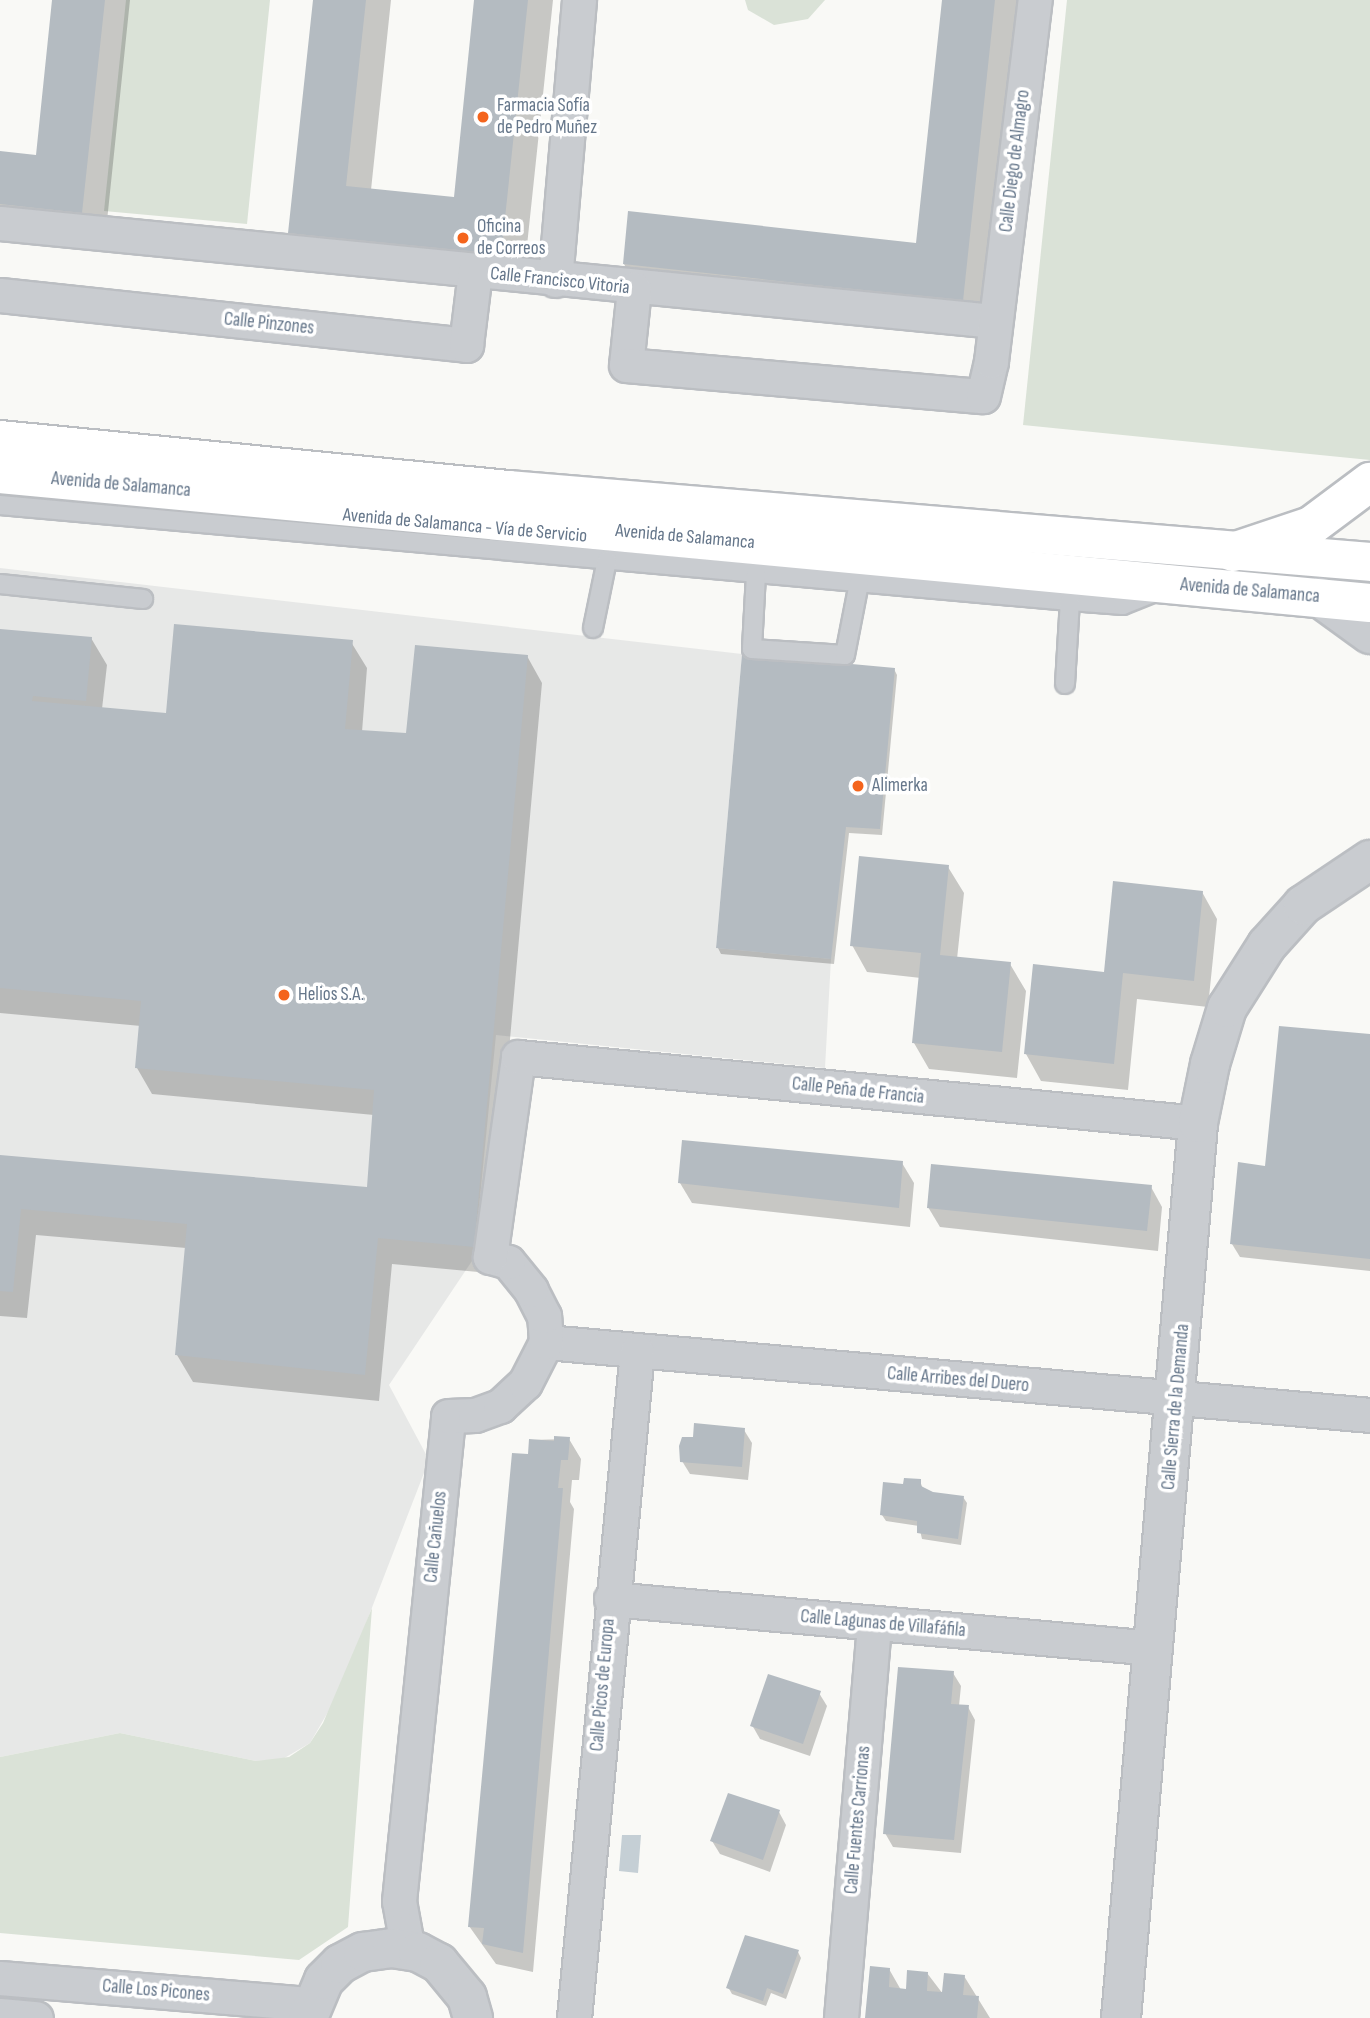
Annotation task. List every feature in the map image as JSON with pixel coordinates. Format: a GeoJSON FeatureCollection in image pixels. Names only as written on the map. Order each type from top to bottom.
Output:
{"type":"FeatureCollection","features":[{"type":"Feature","properties":{"kind":"highway","name":"Avenida de Salamanca"},"geometry":{"type":"LineString","coordinates":[[0,440],[461,486],[1370,562]]}},
{"type":"Feature","properties":{"kind":"highway","name":"Avenida de Salamanca"},"geometry":{"type":"LineString","coordinates":[[0,474],[1370,603]]}},
{"type":"Feature","properties":{"kind":"highway"},"geometry":{"type":"LineString","coordinates":[[1233,552],[1311,526],[1370,482]]}},
{"type":"Feature","properties":{"kind":"street"},"geometry":{"type":"LineString","coordinates":[[555,281],[579,0]]}},
{"type":"Feature","properties":{"kind":"street","name":"Calle Diego de Almagro"},"geometry":{"type":"LineString","coordinates":[[634,289],[626,365],[983,396],[995,321],[1035,0]]}},
{"type":"Feature","properties":{"kind":"street","name":"Calle Francisco Vitoria"},"geometry":{"type":"LineString","coordinates":[[0,223],[634,289],[995,321]]}},
{"type":"Feature","properties":{"kind":"street","name":"Calle Pinzones"},"geometry":{"type":"LineString","coordinates":[[0,295],[466,345],[475,272]]}},
{"type":"Feature","properties":{"kind":"street"},"geometry":{"type":"LineString","coordinates":[[1319,597],[1370,634]]}},
{"type":"Feature","properties":{"kind":"street","name":"Calle Sierra de la Demanda"},"geometry":{"type":"LineString","coordinates":[[1121,2018],[1198,1123],[1227,1008],[1267,945],[1303,905],[1370,860]]}},
{"type":"Feature","properties":{"kind":"street","name":"Calle Peña de Francia"},"geometry":{"type":"LineString","coordinates":[[546,1342],[544,1316],[531,1290],[508,1262],[490,1257],[518,1057],[1198,1123]]}},
{"type":"Feature","properties":{"kind":"street","name":"Calle Arribes del Duero"},"geometry":{"type":"LineString","coordinates":[[546,1342],[1370,1415]]}},
{"type":"Feature","properties":{"kind":"street","name":"Calle Cañuelos"},"geometry":{"type":"LineString","coordinates":[[391,1949],[399,1900],[448,1416],[475,1415],[500,1406],[526,1382],[546,1342]]}},
{"type":"Feature","properties":{"kind":"street","name":"Calle Picos de Europa"},"geometry":{"type":"LineString","coordinates":[[574,2018],[611,1599],[637,1352]]}},
{"type":"Feature","properties":{"kind":"street","name":"Calle Lagunas de Villafáfila"},"geometry":{"type":"LineString","coordinates":[[611,1599],[1154,1648]]}},
{"type":"Feature","properties":{"kind":"street","name":"Calle Fuentes Carrionas"},"geometry":{"type":"LineString","coordinates":[[841,2018],[874,1623]]}},
{"type":"Feature","properties":{"kind":"street"},"geometry":{"type":"LineString","coordinates":[[310,2011],[324,1980],[340,1964],[391,1949],[439,1964],[455,1978],[473,2018]]}},
{"type":"Feature","properties":{"kind":"street","name":"Calle Los Picones"},"geometry":{"type":"LineString","coordinates":[[0,1978],[310,2011]]}},
{"type":"Feature","properties":{"kind":"street"},"geometry":{"type":"LineString","coordinates":[[0,2015],[36,2018]]}},
{"type":"Feature","properties":{"kind":"lane","name":"Avenida de Salamanca - Vía de Servicio"},"geometry":{"type":"LineString","coordinates":[[0,505],[1124,605],[1174,584]]}},
{"type":"Feature","properties":{"kind":"lane"},"geometry":{"type":"LineString","coordinates":[[593,628],[607,560]]}},
{"type":"Feature","properties":{"kind":"lane"},"geometry":{"type":"LineString","coordinates":[[755,573],[752,649],[845,655],[859,583]]}},
{"type":"Feature","properties":{"kind":"lane"},"geometry":{"type":"LineString","coordinates":[[0,584],[143,599]]}},
{"type":"Feature","properties":{"kind":"lane"},"geometry":{"type":"LineString","coordinates":[[1065,684],[1070,601]]}},
{"type":"Feature","properties":{"kind":"shaded area"},"geometry":{"type":"Polygon","coordinates":[[[126,0],[270,0],[247,224],[104,211],[126,0]]]}},
{"type":"Feature","properties":{"kind":"shaded area"},"geometry":{"type":"Polygon","coordinates":[[[745,0],[825,0],[808,19],[774,25],[748,10],[745,0]]]}},
{"type":"Feature","properties":{"kind":"shaded area"},"geometry":{"type":"Polygon","coordinates":[[[1067,0],[1370,0],[1370,460],[1023,425],[1067,0]]]}},
{"type":"Feature","properties":{"kind":"shaded area"},"geometry":{"type":"Polygon","coordinates":[[[0,568],[742,654],[716,948],[831,959],[825,1068],[496,1035],[474,1258],[389,1385],[429,1460],[339,1693],[310,1743],[281,1760],[256,1761],[120,1733],[0,1757],[0,568]]]}},
{"type":"Feature","properties":{"kind":"shaded area"},"geometry":{"type":"Polygon","coordinates":[[[372,1608],[348,1927],[299,1960],[0,1933],[0,1757],[120,1733],[256,1761],[289,1757],[310,1743],[323,1723],[372,1608]]]}},
{"type":"Feature","properties":{"kind":"shaded area"},"geometry":{"type":"Polygon","coordinates":[[[622,1835],[641,1835],[638,1873],[619,1871],[622,1835]]]}},
{"type":"Feature","properties":{"kind":"building"},"geometry":{"type":"Polygon","coordinates":[[[52,0],[105,0],[82,213],[0,204],[0,151],[36,155],[52,0]]]}},
{"type":"Feature","properties":{"kind":"building"},"geometry":{"type":"Polygon","coordinates":[[[313,0],[366,0],[346,186],[454,197],[474,0],[528,0],[501,256],[288,233],[313,0]]]}},
{"type":"Feature","properties":{"kind":"building"},"geometry":{"type":"Polygon","coordinates":[[[942,0],[995,0],[963,301],[623,264],[628,211],[916,243],[942,0]]]}},
{"type":"Feature","properties":{"kind":"building","name":"Helios S.A."},"geometry":{"type":"Polygon","coordinates":[[[174,624],[353,640],[345,729],[406,733],[415,645],[528,655],[474,1247],[378,1238],[365,1375],[175,1355],[187,1224],[21,1209],[13,1292],[0,1291],[0,1155],[367,1187],[374,1090],[135,1068],[141,1001],[0,988],[0,629],[92,637],[86,701],[33,696],[32,701],[166,713],[174,624]]]}},
{"type":"Feature","properties":{"kind":"building"},"geometry":{"type":"Polygon","coordinates":[[[742,654],[895,668],[880,829],[846,827],[831,959],[716,948],[742,654]]]}},
{"type":"Feature","properties":{"kind":"building"},"geometry":{"type":"Polygon","coordinates":[[[859,856],[949,865],[940,955],[1011,962],[1002,1052],[912,1043],[921,953],[850,946],[859,856]]]}},
{"type":"Feature","properties":{"kind":"building"},"geometry":{"type":"Polygon","coordinates":[[[1113,881],[1203,891],[1194,981],[1123,973],[1114,1064],[1024,1054],[1033,964],[1104,972],[1113,881]]]}},
{"type":"Feature","properties":{"kind":"building"},"geometry":{"type":"Polygon","coordinates":[[[1279,1026],[1370,1034],[1370,1259],[1230,1244],[1238,1162],[1265,1166],[1279,1026]]]}},
{"type":"Feature","properties":{"kind":"building"},"geometry":{"type":"Polygon","coordinates":[[[682,1140],[903,1161],[899,1208],[678,1183],[682,1140]]]}},
{"type":"Feature","properties":{"kind":"building"},"geometry":{"type":"Polygon","coordinates":[[[931,1164],[1152,1185],[1147,1231],[927,1208],[931,1164]]]}},
{"type":"Feature","properties":{"kind":"building"},"geometry":{"type":"Polygon","coordinates":[[[694,1423],[745,1428],[742,1467],[680,1462],[679,1446],[682,1437],[693,1437],[694,1423]]]}},
{"type":"Feature","properties":{"kind":"building"},"geometry":{"type":"Polygon","coordinates":[[[554,1436],[570,1437],[568,1460],[561,1460],[558,1488],[563,1488],[523,1953],[482,1944],[484,1928],[468,1927],[512,1453],[528,1454],[529,1439],[554,1441],[554,1436]]]}},
{"type":"Feature","properties":{"kind":"building"},"geometry":{"type":"Polygon","coordinates":[[[904,1478],[921,1479],[921,1486],[933,1492],[964,1496],[958,1539],[917,1533],[917,1521],[880,1515],[883,1482],[903,1484],[904,1478]]]}},
{"type":"Feature","properties":{"kind":"building"},"geometry":{"type":"Polygon","coordinates":[[[898,1667],[954,1671],[951,1704],[969,1705],[954,1840],[883,1834],[898,1667]]]}},
{"type":"Feature","properties":{"kind":"building"},"geometry":{"type":"Polygon","coordinates":[[[768,1674],[821,1691],[803,1744],[750,1726],[768,1674]]]}},
{"type":"Feature","properties":{"kind":"building"},"geometry":{"type":"Polygon","coordinates":[[[728,1793],[780,1810],[763,1860],[710,1841],[728,1793]]]}},
{"type":"Feature","properties":{"kind":"building"},"geometry":{"type":"Polygon","coordinates":[[[745,1935],[799,1950],[783,1994],[767,1988],[763,2001],[726,1988],[745,1935]]]}},
{"type":"Feature","properties":{"kind":"building"},"geometry":{"type":"Polygon","coordinates":[[[870,1966],[890,1968],[889,1987],[906,1989],[907,1970],[928,1972],[927,1991],[942,1992],[944,1973],[965,1975],[963,1995],[979,1996],[977,2018],[865,2018],[870,1966]]]}},
{"type":"Feature","properties":{"kind":"place","name":"Farmacia Sofía de Pedro Muñez"},"geometry":{"type":"Point","coordinates":[483,117]}},
{"type":"Feature","properties":{"kind":"place","name":"Oficina de Correos"},"geometry":{"type":"Point","coordinates":[463,238]}},
{"type":"Feature","properties":{"kind":"place","name":"Alimerka"},"geometry":{"type":"Point","coordinates":[858,786]}},
{"type":"Feature","properties":{"kind":"place","name":"Helios S.A."},"geometry":{"type":"Point","coordinates":[284,995]}}]}
